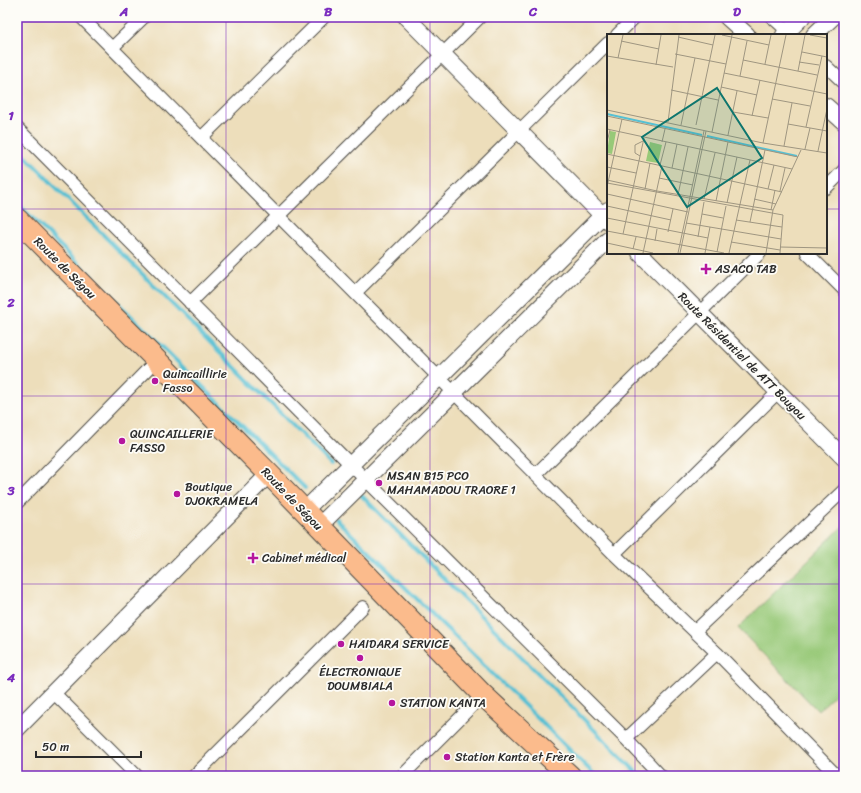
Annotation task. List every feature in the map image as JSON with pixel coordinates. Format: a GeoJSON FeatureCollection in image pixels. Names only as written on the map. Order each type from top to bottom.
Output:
{"type":"FeatureCollection","features":[{"type":"Feature","properties":{"kind":"highway","name":"Route de Ségou"},"geometry":{"type":"LineString","coordinates":[[17,219],[269,474],[483,695],[570,776]]}},
{"type":"Feature","properties":{"kind":"street"},"geometry":{"type":"LineString","coordinates":[[81,17],[535,475],[614,554],[717,653],[837,776]]}},
{"type":"Feature","properties":{"kind":"street"},"geometry":{"type":"LineString","coordinates":[[112,48],[144,17]]}},
{"type":"Feature","properties":{"kind":"street"},"geometry":{"type":"LineString","coordinates":[[201,138],[324,17]]}},
{"type":"Feature","properties":{"kind":"street"},"geometry":{"type":"LineString","coordinates":[[304,511],[439,377],[606,215],[519,131],[406,17]]}},
{"type":"Feature","properties":{"kind":"street"},"geometry":{"type":"LineString","coordinates":[[190,303],[480,17]]}},
{"type":"Feature","properties":{"kind":"street"},"geometry":{"type":"LineString","coordinates":[[618,34],[635,17]]}},
{"type":"Feature","properties":{"kind":"street"},"geometry":{"type":"LineString","coordinates":[[727,17],[746,34]]}},
{"type":"Feature","properties":{"kind":"street"},"geometry":{"type":"LineString","coordinates":[[772,17],[788,34],[802,17]]}},
{"type":"Feature","properties":{"kind":"street"},"geometry":{"type":"LineString","coordinates":[[815,34],[833,17]]}},
{"type":"Feature","properties":{"kind":"street"},"geometry":{"type":"LineString","coordinates":[[355,293],[607,44]]}},
{"type":"Feature","properties":{"kind":"street"},"geometry":{"type":"LineString","coordinates":[[827,67],[844,83]]}},
{"type":"Feature","properties":{"kind":"street"},"geometry":{"type":"LineString","coordinates":[[827,107],[844,122]]}},
{"type":"Feature","properties":{"kind":"street"},"geometry":{"type":"LineString","coordinates":[[17,128],[662,776]]}},
{"type":"Feature","properties":{"kind":"street"},"geometry":{"type":"LineString","coordinates":[[827,187],[844,170]]}},
{"type":"Feature","properties":{"kind":"street"},"geometry":{"type":"LineString","coordinates":[[319,526],[607,241]]}},
{"type":"Feature","properties":{"kind":"street","name":"Route Résidentiel de ATT Bougou"},"geometry":{"type":"LineString","coordinates":[[641,254],[844,458]]}},
{"type":"Feature","properties":{"kind":"street"},"geometry":{"type":"LineString","coordinates":[[535,475],[759,254]]}},
{"type":"Feature","properties":{"kind":"street"},"geometry":{"type":"LineString","coordinates":[[808,254],[844,290]]}},
{"type":"Feature","properties":{"kind":"street"},"geometry":{"type":"LineString","coordinates":[[17,502],[156,360]]}},
{"type":"Feature","properties":{"kind":"street"},"geometry":{"type":"LineString","coordinates":[[614,554],[778,392]]}},
{"type":"Feature","properties":{"kind":"street"},"geometry":{"type":"LineString","coordinates":[[17,728],[269,474]]}},
{"type":"Feature","properties":{"kind":"street"},"geometry":{"type":"LineString","coordinates":[[695,631],[844,490]]}},
{"type":"Feature","properties":{"kind":"street"},"geometry":{"type":"LineString","coordinates":[[194,776],[363,607]]}},
{"type":"Feature","properties":{"kind":"street"},"geometry":{"type":"LineString","coordinates":[[626,739],[717,653]]}},
{"type":"Feature","properties":{"kind":"street"},"geometry":{"type":"LineString","coordinates":[[53,692],[137,776]]}},
{"type":"Feature","properties":{"kind":"street"},"geometry":{"type":"LineString","coordinates":[[402,776],[483,695]]}},
{"type":"Feature","properties":{"kind":"green space"},"geometry":{"type":"Polygon","coordinates":[[[844,525],[844,686],[818,711],[738,628],[844,525]]]}},
{"type":"Feature","properties":{"kind":"waterway"},"geometry":{"type":"LineString","coordinates":[[17,148],[331,464]]}},
{"type":"Feature","properties":{"kind":"waterway"},"geometry":{"type":"LineString","coordinates":[[17,203],[305,488]]}},
{"type":"Feature","properties":{"kind":"waterway"},"geometry":{"type":"LineString","coordinates":[[361,495],[640,776]]}},
{"type":"Feature","properties":{"kind":"waterway"},"geometry":{"type":"LineString","coordinates":[[336,519],[596,776]]}},
{"type":"Feature","properties":{"kind":"place","name":"ASACO TAB"},"geometry":{"type":"Point","coordinates":[706,269]}},
{"type":"Feature","properties":{"kind":"place","name":"Quincaillirie Fasso"},"geometry":{"type":"Point","coordinates":[155,381]}},
{"type":"Feature","properties":{"kind":"place","name":"QUINCAILLERIE FASSO"},"geometry":{"type":"Point","coordinates":[122,441]}},
{"type":"Feature","properties":{"kind":"place","name":"MSAN B15 PCO MAHAMADOU TRAORE 1"},"geometry":{"type":"Point","coordinates":[379,483]}},
{"type":"Feature","properties":{"kind":"place","name":"Boutique DJOKRAMELA"},"geometry":{"type":"Point","coordinates":[177,494]}},
{"type":"Feature","properties":{"kind":"place","name":"Cabinet médical"},"geometry":{"type":"Point","coordinates":[253,558]}},
{"type":"Feature","properties":{"kind":"place","name":"HAIDARA SERVICE"},"geometry":{"type":"Point","coordinates":[341,644]}},
{"type":"Feature","properties":{"kind":"place","name":"ÉLECTRONIQUE DOUMBIALA"},"geometry":{"type":"Point","coordinates":[360,658]}},
{"type":"Feature","properties":{"kind":"place","name":"STATION KANTA"},"geometry":{"type":"Point","coordinates":[392,703]}},
{"type":"Feature","properties":{"kind":"place","name":"Station Kanta et Frère"},"geometry":{"type":"Point","coordinates":[447,757]}}]}
